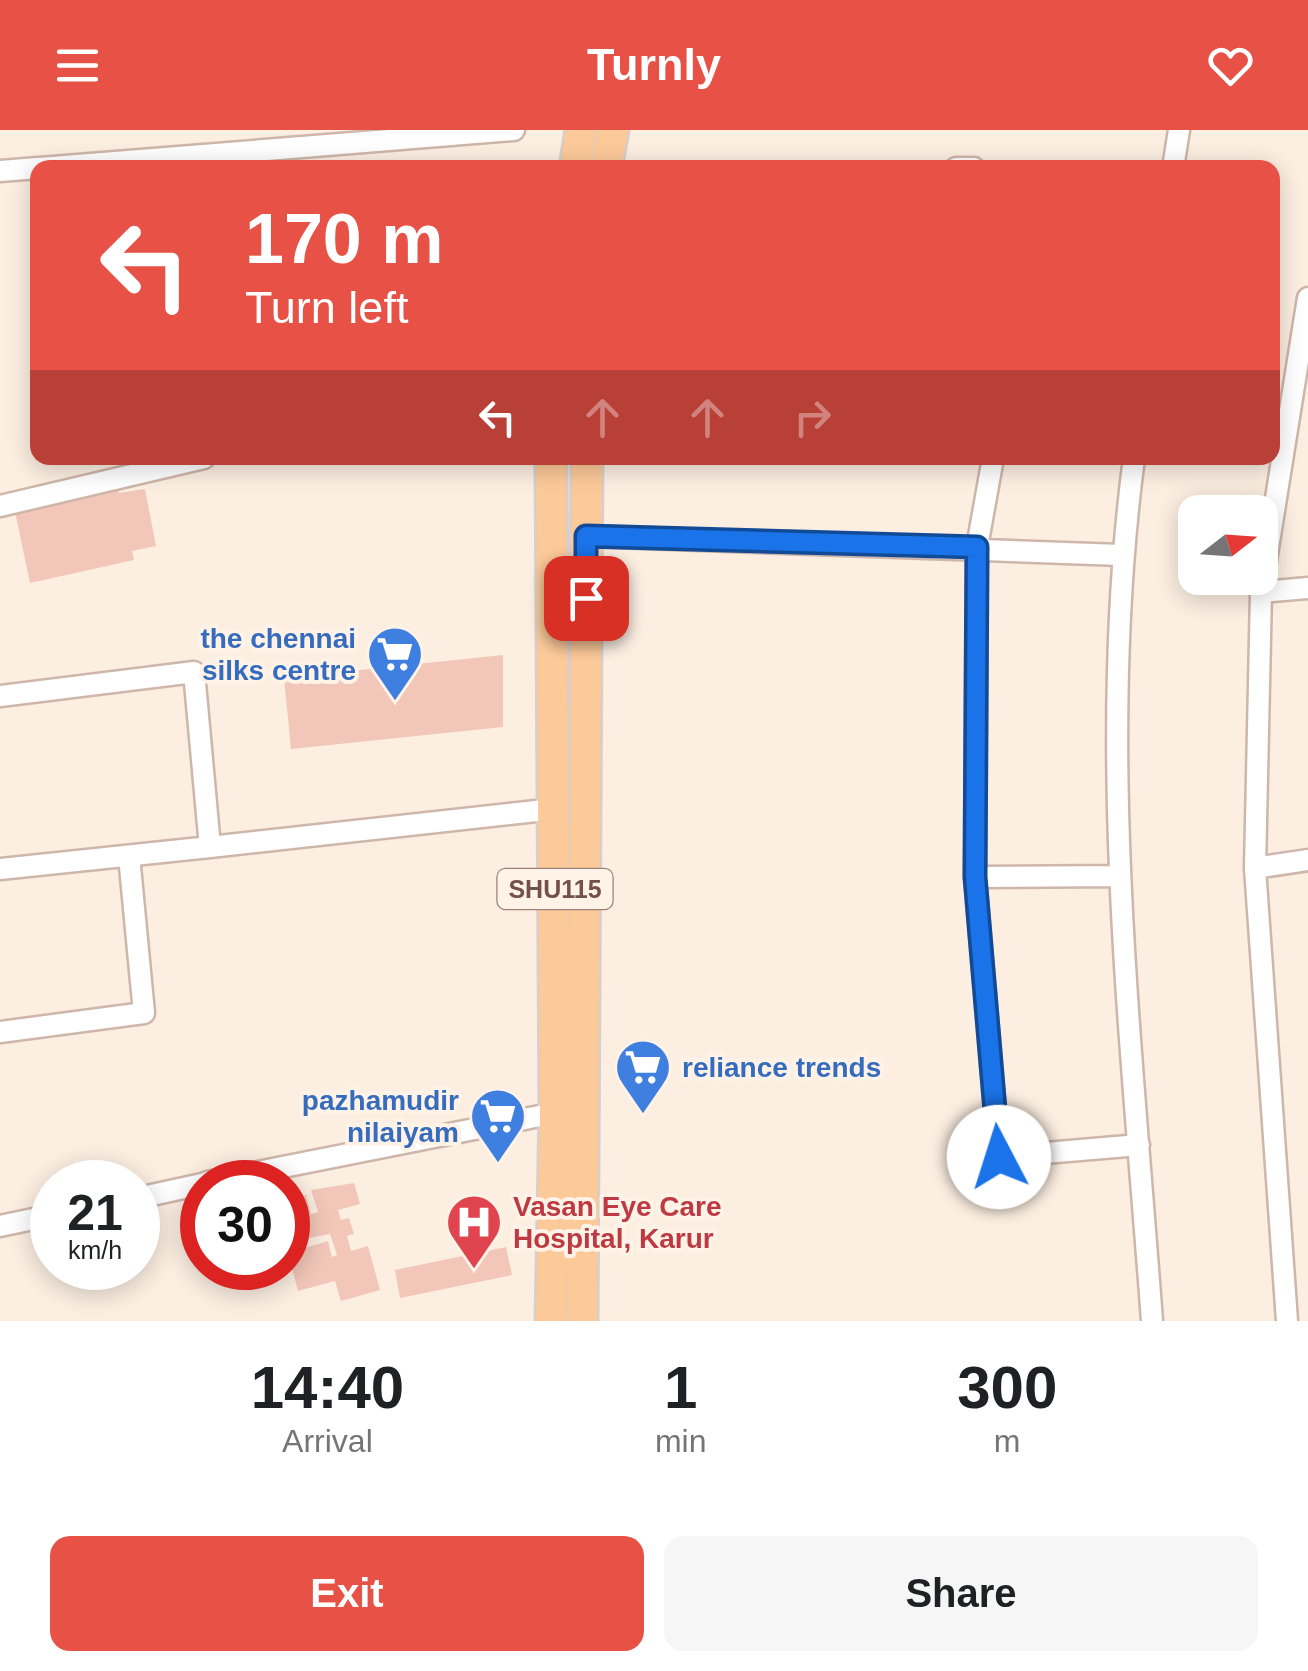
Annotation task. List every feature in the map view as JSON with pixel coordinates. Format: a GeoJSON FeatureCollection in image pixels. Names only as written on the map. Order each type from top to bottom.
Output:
{"type":"FeatureCollection","features":[{"type":"Feature","properties":{"kind":"main road"},"geometry":{"type":"LineString","coordinates":[[576,160],[582,130]]}},
{"type":"Feature","properties":{"kind":"main road"},"geometry":{"type":"LineString","coordinates":[[607,160],[613,130]]}},
{"type":"Feature","properties":{"kind":"main road","name":"SHU115"},"geometry":{"type":"LineString","coordinates":[[552,465],[552,1321]]}},
{"type":"Feature","properties":{"kind":"main road","name":"SHU115"},"geometry":{"type":"LineString","coordinates":[[582,1321],[586,465]]}},
{"type":"Feature","properties":{"kind":"street"},"geometry":{"type":"LineString","coordinates":[[139,160],[514,130]]}},
{"type":"Feature","properties":{"kind":"street"},"geometry":{"type":"LineString","coordinates":[[1175,160],[1179,130]]}},
{"type":"Feature","properties":{"kind":"street"},"geometry":{"type":"LineString","coordinates":[[0,171],[30,169]]}},
{"type":"Feature","properties":{"kind":"street"},"geometry":{"type":"LineString","coordinates":[[1277,495],[1308,298]]}},
{"type":"Feature","properties":{"kind":"street"},"geometry":{"type":"LineString","coordinates":[[0,506],[174,465]]}},
{"type":"Feature","properties":{"kind":"street"},"geometry":{"type":"LineString","coordinates":[[991,465],[977,547],[975,877],[999,1157],[1139,1145]]}},
{"type":"Feature","properties":{"kind":"street"},"geometry":{"type":"LineString","coordinates":[[1133,465],[1121,555],[1118,876],[1152,1321]]}},
{"type":"Feature","properties":{"kind":"street"},"geometry":{"type":"LineString","coordinates":[[586,536],[1121,555]]}},
{"type":"Feature","properties":{"kind":"street"},"geometry":{"type":"LineString","coordinates":[[1278,591],[1308,588]]}},
{"type":"Feature","properties":{"kind":"street"},"geometry":{"type":"LineString","coordinates":[[1261,595],[1256,868],[1287,1321]]}},
{"type":"Feature","properties":{"kind":"street"},"geometry":{"type":"LineString","coordinates":[[0,696],[194,672],[210,847]]}},
{"type":"Feature","properties":{"kind":"street"},"geometry":{"type":"LineString","coordinates":[[0,869],[554,810]]}},
{"type":"Feature","properties":{"kind":"street"},"geometry":{"type":"LineString","coordinates":[[0,1032],[144,1012],[129,856]]}},
{"type":"Feature","properties":{"kind":"street"},"geometry":{"type":"LineString","coordinates":[[1256,868],[1308,860]]}},
{"type":"Feature","properties":{"kind":"street"},"geometry":{"type":"LineString","coordinates":[[975,877],[1118,876]]}},
{"type":"Feature","properties":{"kind":"street"},"geometry":{"type":"LineString","coordinates":[[310,1162],[555,1113]]}},
{"type":"Feature","properties":{"kind":"street"},"geometry":{"type":"LineString","coordinates":[[0,1226],[30,1220]]}},
{"type":"Feature","properties":{"kind":"building"},"geometry":{"type":"Polygon","coordinates":[[[118,485],[119,493],[145,489],[156,546],[132,551],[134,560],[30,583],[14,507],[118,485]]]}},
{"type":"Feature","properties":{"kind":"building","name":"the chennai silks centre"},"geometry":{"type":"Polygon","coordinates":[[[503,655],[503,727],[291,749],[284,678],[503,655]]]}},
{"type":"Feature","properties":{"kind":"building"},"geometry":{"type":"Polygon","coordinates":[[[354,1183],[360,1204],[338,1210],[341,1220],[349,1218],[354,1234],[347,1236],[351,1251],[368,1246],[380,1290],[341,1301],[335,1281],[310,1288],[310,1246],[328,1241],[332,1257],[337,1255],[330,1234],[310,1238],[310,1210],[311,1214],[318,1212],[311,1190],[354,1183]]]}},
{"type":"Feature","properties":{"kind":"building"},"geometry":{"type":"Polygon","coordinates":[[[506,1247],[512,1275],[400,1298],[395,1270],[506,1247]]]}},
{"type":"Feature","properties":{"kind":"place","name":"the chennai silks centre"},"geometry":{"type":"Point","coordinates":[395,703]}},
{"type":"Feature","properties":{"kind":"place","name":"reliance trends"},"geometry":{"type":"Point","coordinates":[643,1116]}},
{"type":"Feature","properties":{"kind":"place","name":"pazhamudir nilaiyam"},"geometry":{"type":"Point","coordinates":[498,1165]}},
{"type":"Feature","properties":{"kind":"place","name":"Vasan Eye Care Hospital, Karur"},"geometry":{"type":"Point","coordinates":[474,1271]}},
{"type":"Feature","properties":{"kind":"route"},"geometry":{"type":"LineString","coordinates":[[586,598],[586,536],[977,547],[975,877],[999,1157]]}}]}
